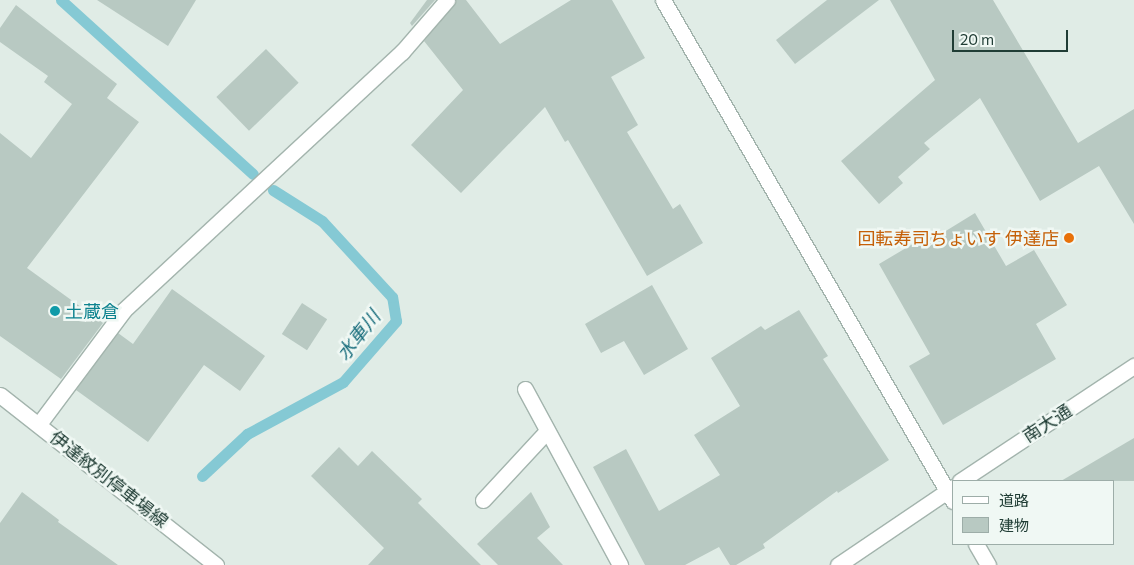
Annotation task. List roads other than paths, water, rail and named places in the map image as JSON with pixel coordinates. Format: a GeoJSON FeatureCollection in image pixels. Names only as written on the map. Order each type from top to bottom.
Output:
{"type":"FeatureCollection","features":[{"type":"Feature","properties":{"kind":"street"},"geometry":{"type":"LineString","coordinates":[[39,424],[124,310],[402,52],[447,0]]}},
{"type":"Feature","properties":{"kind":"street"},"geometry":{"type":"LineString","coordinates":[[662,0],[951,493],[838,565]]}},
{"type":"Feature","properties":{"kind":"street","name":"南大通"},"geometry":{"type":"LineString","coordinates":[[962,480],[1134,366]]}},
{"type":"Feature","properties":{"kind":"street"},"geometry":{"type":"LineString","coordinates":[[525,389],[620,565]]}},
{"type":"Feature","properties":{"kind":"street","name":"伊達紋別停車場線"},"geometry":{"type":"LineString","coordinates":[[0,395],[216,565]]}},
{"type":"Feature","properties":{"kind":"street"},"geometry":{"type":"LineString","coordinates":[[483,500],[547,431]]}},
{"type":"Feature","properties":{"kind":"street"},"geometry":{"type":"LineString","coordinates":[[977,545],[988,565]]}},
{"type":"Feature","properties":{"kind":"waterway","name":"水車川"},"geometry":{"type":"LineString","coordinates":[[61,0],[253,174]]}},
{"type":"Feature","properties":{"kind":"waterway","name":"水車川"},"geometry":{"type":"LineString","coordinates":[[202,476],[247,434],[343,382],[396,321],[392,297],[322,221],[273,190]]}},
{"type":"Feature","properties":{"kind":"place","name":"回転寿司ちょいす 伊達店"},"geometry":{"type":"Point","coordinates":[1069,238]}},
{"type":"Feature","properties":{"kind":"place","name":"土蔵倉"},"geometry":{"type":"Point","coordinates":[55,311]}}]}
